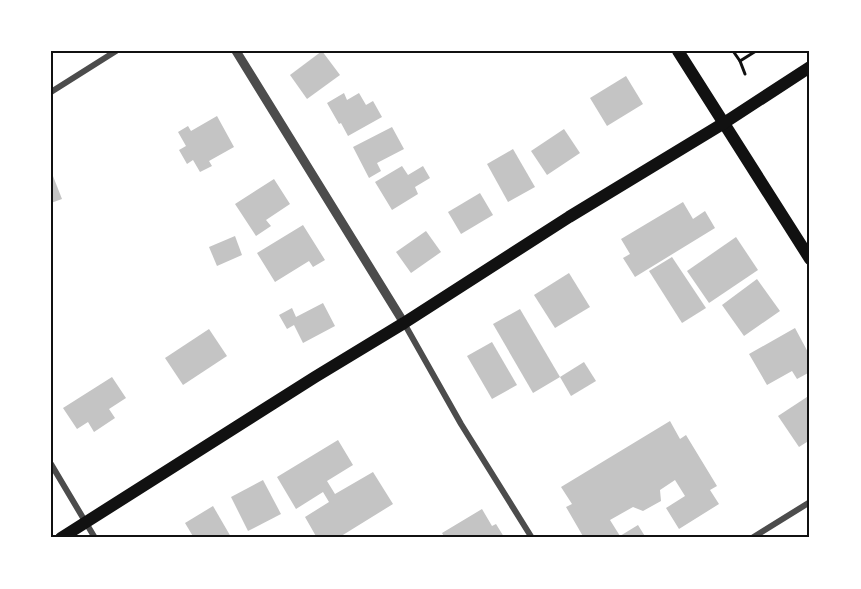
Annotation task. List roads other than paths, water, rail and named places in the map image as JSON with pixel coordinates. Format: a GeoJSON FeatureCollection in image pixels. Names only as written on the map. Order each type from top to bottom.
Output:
{"type":"FeatureCollection","features":[{"type":"Feature","properties":{"kind":"main road"},"geometry":{"type":"LineString","coordinates":[[678,51],[810,259]]}},
{"type":"Feature","properties":{"kind":"main road"},"geometry":{"type":"LineString","coordinates":[[61,538],[810,67]]}},
{"type":"Feature","properties":{"kind":"street"},"geometry":{"type":"LineString","coordinates":[[51,92],[116,51]]}},
{"type":"Feature","properties":{"kind":"street"},"geometry":{"type":"LineString","coordinates":[[236,51],[404,323],[461,424],[532,538]]}},
{"type":"Feature","properties":{"kind":"street"},"geometry":{"type":"LineString","coordinates":[[51,464],[95,538]]}},
{"type":"Feature","properties":{"kind":"street"},"geometry":{"type":"LineString","coordinates":[[752,538],[810,502]]}}]}
